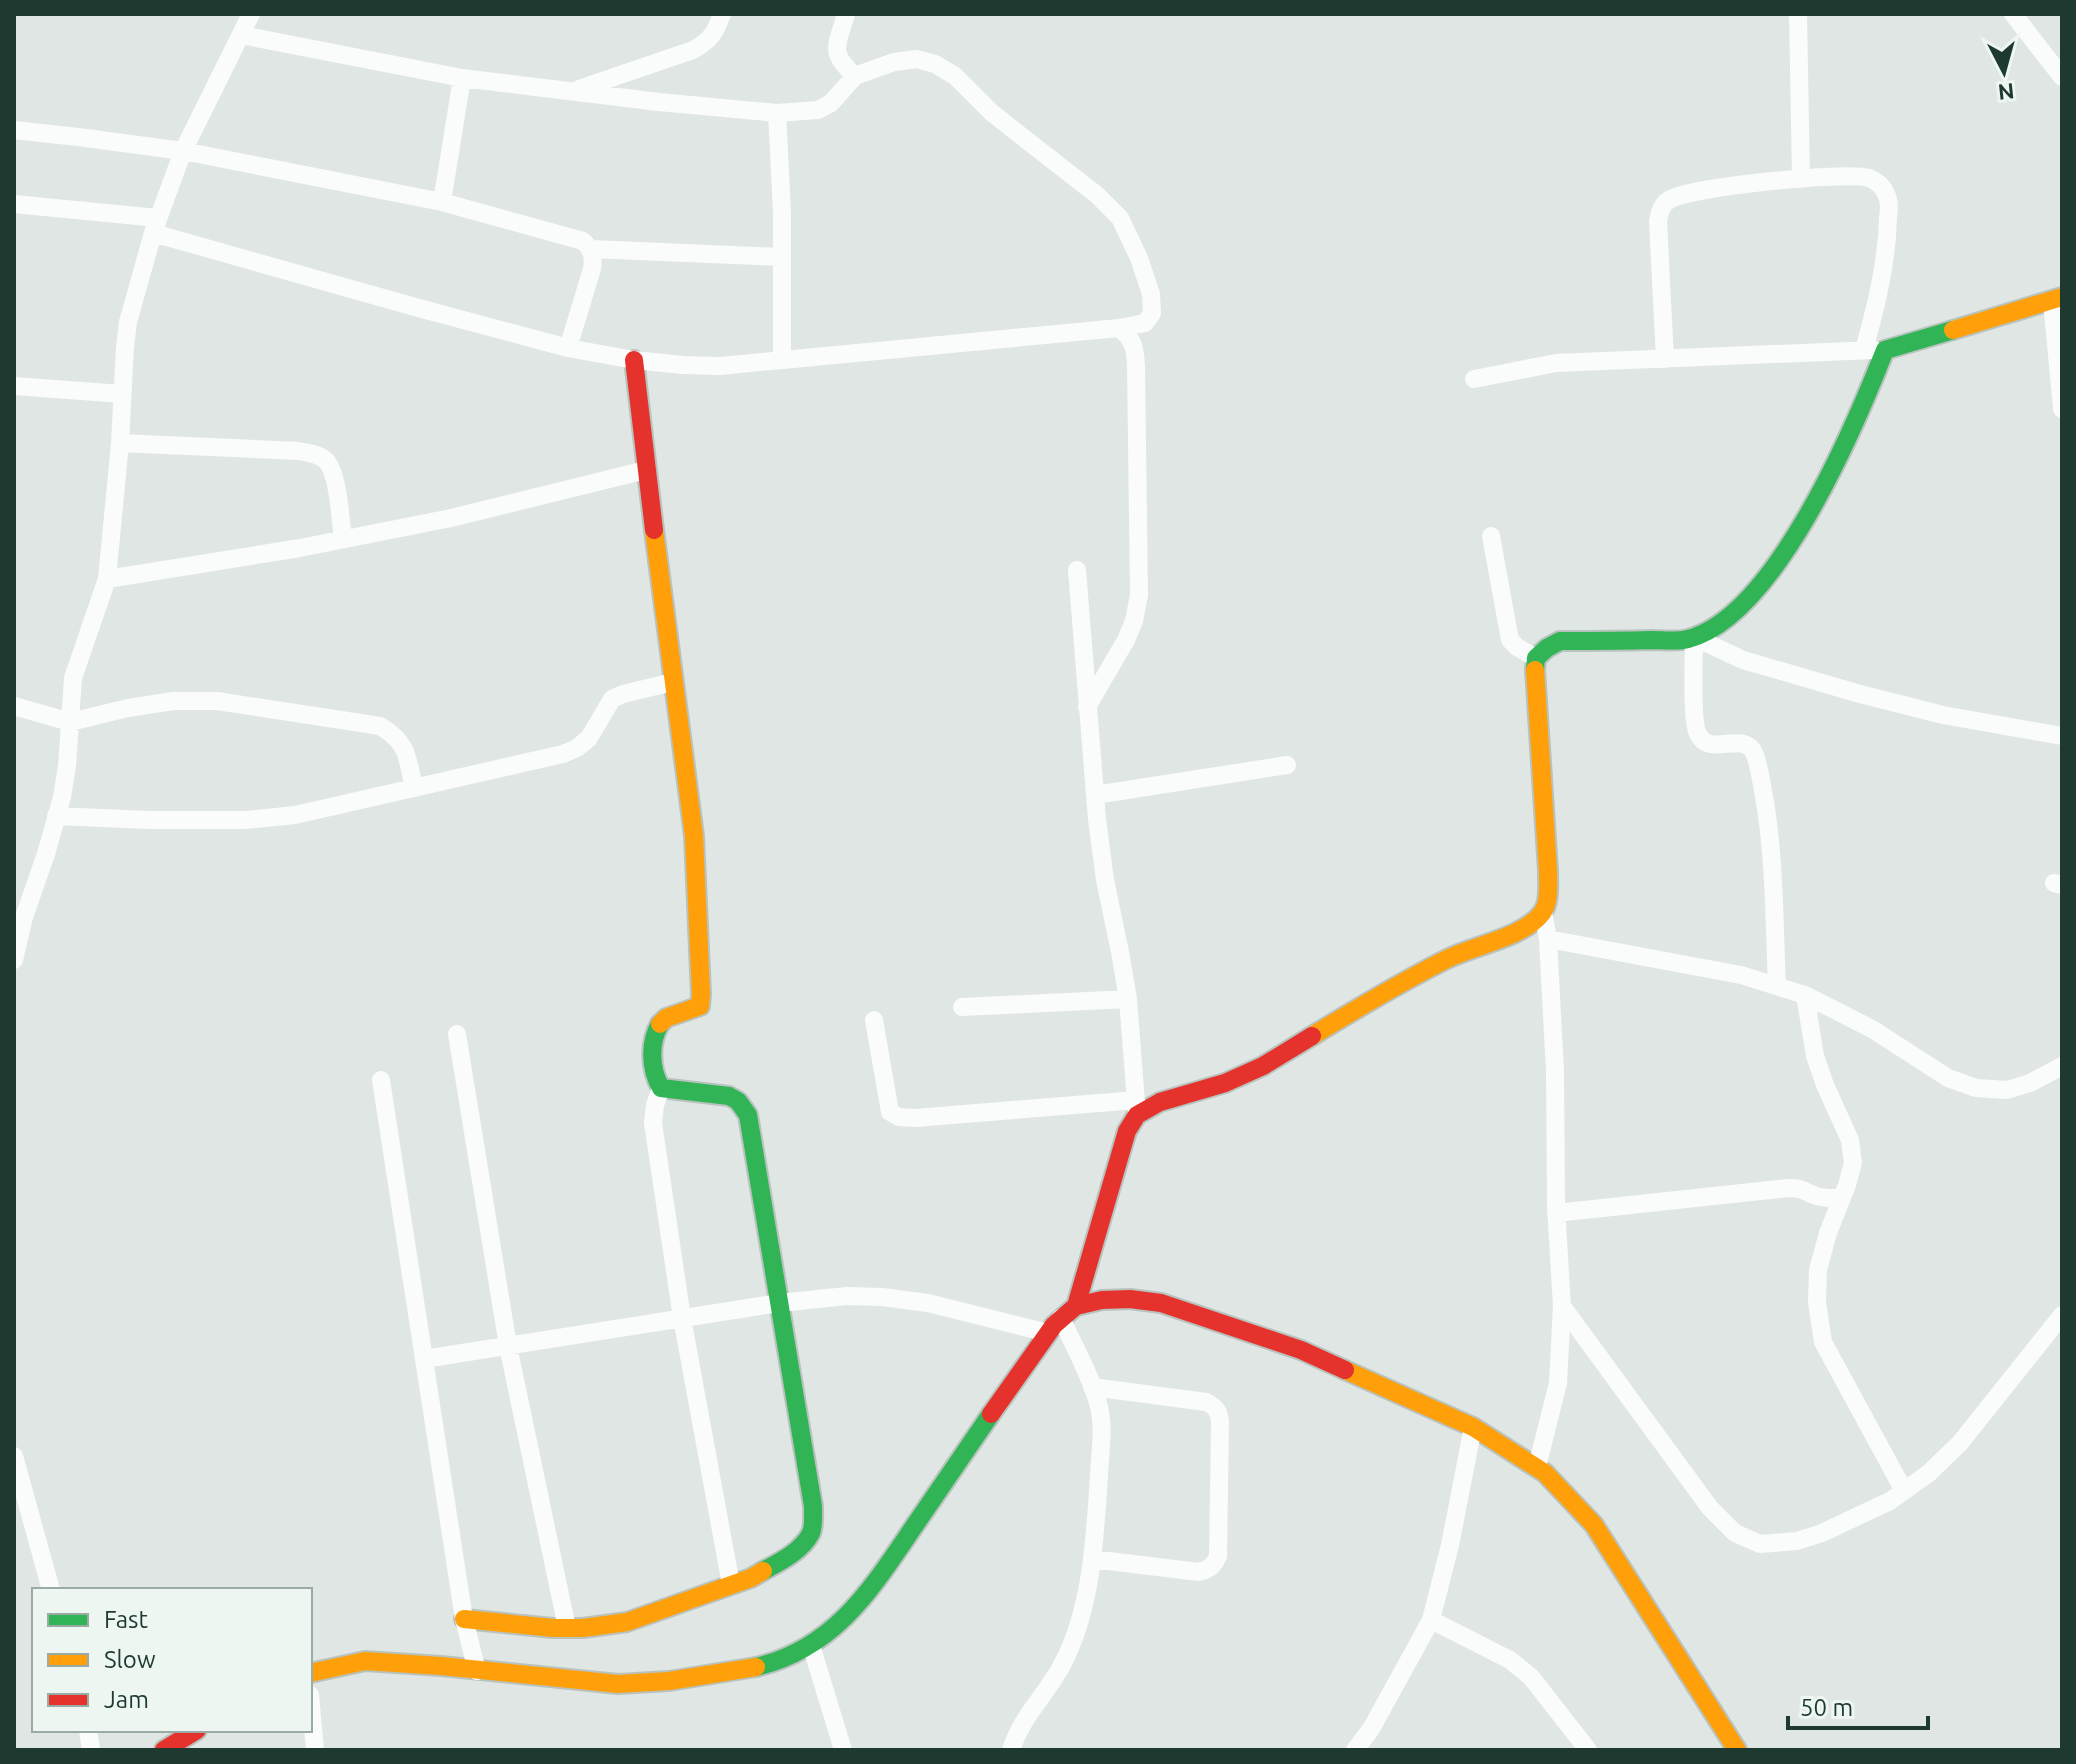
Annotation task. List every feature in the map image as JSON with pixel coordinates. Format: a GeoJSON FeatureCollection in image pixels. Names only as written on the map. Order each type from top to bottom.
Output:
{"type":"FeatureCollection","features":[{"type":"Feature","properties":{"kind":"main road"},"geometry":{"type":"LineString","coordinates":[[1069,1312],[1136,1108],[1225,1083],[1263,1066],[1375,997],[1450,957],[1514,933],[1543,912],[1548,884],[1536,658],[1560,641],[1685,640],[1712,630],[1740,606],[1770,571],[1809,515],[1860,414],[1885,350],[2057,299]]}},
{"type":"Feature","properties":{"kind":"main road"},"geometry":{"type":"LineString","coordinates":[[464,1619],[553,1628],[627,1622],[751,1578],[786,1558],[802,1545],[812,1531],[813,1506],[748,1115],[738,1101],[729,1096],[661,1088],[655,1076],[653,1038],[657,1027],[665,1017],[686,1013],[700,1006],[701,994],[697,872],[634,360]]}},
{"type":"Feature","properties":{"kind":"main road"},"geometry":{"type":"LineString","coordinates":[[312,1672],[365,1661],[399,1662],[618,1684],[669,1681],[761,1666],[792,1655],[820,1640],[839,1625],[868,1593],[1048,1333],[1069,1312],[1102,1300],[1130,1299],[1161,1303],[1301,1350],[1473,1427],[1537,1467],[1569,1496],[1594,1525],[1737,1750]]}},
{"type":"Feature","properties":{"kind":"main road"},"geometry":{"type":"LineString","coordinates":[[164,1750],[194,1732]]}},
{"type":"Feature","properties":{"kind":"street"},"geometry":{"type":"LineString","coordinates":[[14,960],[24,917],[46,854],[67,766],[73,678],[107,579],[128,322],[156,226],[183,151],[251,14]]}},
{"type":"Feature","properties":{"kind":"street"},"geometry":{"type":"LineString","coordinates":[[573,91],[693,50],[715,33],[722,14]]}},
{"type":"Feature","properties":{"kind":"street"},"geometry":{"type":"LineString","coordinates":[[846,14],[836,49],[837,57],[855,76]]}},
{"type":"Feature","properties":{"kind":"street"},"geometry":{"type":"LineString","coordinates":[[1798,14],[1801,179]]}},
{"type":"Feature","properties":{"kind":"street"},"geometry":{"type":"LineString","coordinates":[[2013,14],[2062,77]]}},
{"type":"Feature","properties":{"kind":"street"},"geometry":{"type":"LineString","coordinates":[[14,204],[156,226],[415,307],[568,348],[634,360],[720,366],[1119,328],[1145,323],[1152,313],[1151,294],[1139,258],[1120,218],[1097,195],[1010,128],[955,76],[935,64],[917,59],[894,62],[855,76],[831,103],[818,110],[777,113],[462,78],[241,35]]}},
{"type":"Feature","properties":{"kind":"street"},"geometry":{"type":"LineString","coordinates":[[442,202],[462,78]]}},
{"type":"Feature","properties":{"kind":"street"},"geometry":{"type":"LineString","coordinates":[[777,113],[782,211],[782,360]]}},
{"type":"Feature","properties":{"kind":"street"},"geometry":{"type":"LineString","coordinates":[[14,130],[183,151],[442,202],[583,241],[594,258],[568,348]]}},
{"type":"Feature","properties":{"kind":"street"},"geometry":{"type":"LineString","coordinates":[[1665,359],[1658,221],[1661,208],[1683,194],[1825,176],[1866,177],[1878,182],[1889,202],[1887,245],[1879,293],[1864,350]]}},
{"type":"Feature","properties":{"kind":"street"},"geometry":{"type":"LineString","coordinates":[[591,249],[782,257]]}},
{"type":"Feature","properties":{"kind":"street"},"geometry":{"type":"LineString","coordinates":[[2057,299],[2062,409]]}},
{"type":"Feature","properties":{"kind":"street"},"geometry":{"type":"LineString","coordinates":[[1087,707],[1126,640],[1134,621],[1139,595],[1135,350],[1130,336],[1119,328]]}},
{"type":"Feature","properties":{"kind":"street"},"geometry":{"type":"LineString","coordinates":[[1474,379],[1556,363],[1885,350]]}},
{"type":"Feature","properties":{"kind":"street"},"geometry":{"type":"LineString","coordinates":[[14,386],[122,394]]}},
{"type":"Feature","properties":{"kind":"street"},"geometry":{"type":"LineString","coordinates":[[120,443],[298,451],[316,455],[327,462],[334,477],[343,539]]}},
{"type":"Feature","properties":{"kind":"street"},"geometry":{"type":"LineString","coordinates":[[107,579],[451,518],[646,470]]}},
{"type":"Feature","properties":{"kind":"street"},"geometry":{"type":"LineString","coordinates":[[1491,536],[1510,640],[1536,658]]}},
{"type":"Feature","properties":{"kind":"street"},"geometry":{"type":"LineString","coordinates":[[874,1020],[890,1112],[899,1117],[1136,1108],[1128,999],[1105,880],[1095,795],[1077,570]]}},
{"type":"Feature","properties":{"kind":"street"},"geometry":{"type":"LineString","coordinates":[[1777,986],[1768,817],[1757,758],[1752,747],[1745,742],[1718,745],[1705,742],[1698,735],[1694,637],[1743,660],[1860,694],[1943,715],[2062,736]]}},
{"type":"Feature","properties":{"kind":"street"},"geometry":{"type":"LineString","coordinates":[[56,816],[246,820],[295,815],[563,754],[589,738],[612,699],[673,682]]}},
{"type":"Feature","properties":{"kind":"street"},"geometry":{"type":"LineString","coordinates":[[14,706],[70,722],[173,701],[217,701],[380,726],[396,735],[404,748],[414,788]]}},
{"type":"Feature","properties":{"kind":"street"},"geometry":{"type":"LineString","coordinates":[[1095,795],[1287,765]]}},
{"type":"Feature","properties":{"kind":"street"},"geometry":{"type":"LineString","coordinates":[[1537,1467],[1558,1383],[1562,1306],[1556,1213],[1555,1072],[1548,939],[1543,912]]}},
{"type":"Feature","properties":{"kind":"street"},"geometry":{"type":"LineString","coordinates":[[1548,939],[1741,975],[1805,995],[1872,1029],[1948,1078],[1976,1088],[2007,1090],[2030,1083],[2062,1066]]}},
{"type":"Feature","properties":{"kind":"street"},"geometry":{"type":"LineString","coordinates":[[1805,995],[1815,1056],[1850,1140],[1853,1163],[1818,1270],[1817,1302],[1823,1342],[1904,1491]]}},
{"type":"Feature","properties":{"kind":"street"},"geometry":{"type":"LineString","coordinates":[[962,1007],[1128,999]]}},
{"type":"Feature","properties":{"kind":"street"},"geometry":{"type":"LineString","coordinates":[[457,1034],[508,1346],[567,1628]]}},
{"type":"Feature","properties":{"kind":"street"},"geometry":{"type":"LineString","coordinates":[[381,1080],[464,1619],[477,1671]]}},
{"type":"Feature","properties":{"kind":"street"},"geometry":{"type":"LineString","coordinates":[[661,1088],[653,1123],[682,1318],[731,1585]]}},
{"type":"Feature","properties":{"kind":"street"},"geometry":{"type":"LineString","coordinates":[[1556,1213],[1788,1188],[1804,1189],[1814,1196],[1842,1198]]}},
{"type":"Feature","properties":{"kind":"street"},"geometry":{"type":"LineString","coordinates":[[424,1359],[779,1303],[847,1296],[928,1303],[1048,1333]]}},
{"type":"Feature","properties":{"kind":"street"},"geometry":{"type":"LineString","coordinates":[[1562,1306],[1710,1508],[1735,1533],[1760,1544],[1797,1541],[1822,1533],[1890,1501],[1929,1473],[1960,1443],[2062,1315]]}},
{"type":"Feature","properties":{"kind":"street"},"geometry":{"type":"LineString","coordinates":[[1011,1750],[1017,1730],[1064,1662],[1080,1619],[1095,1544],[1102,1435],[1099,1405],[1069,1312]]}},
{"type":"Feature","properties":{"kind":"street"},"geometry":{"type":"LineString","coordinates":[[1092,1387],[1206,1402],[1214,1406],[1220,1422],[1218,1556],[1215,1564],[1199,1572],[1092,1559]]}},
{"type":"Feature","properties":{"kind":"street"},"geometry":{"type":"LineString","coordinates":[[1355,1750],[1371,1729],[1431,1620],[1450,1545],[1473,1427]]}},
{"type":"Feature","properties":{"kind":"street"},"geometry":{"type":"LineString","coordinates":[[14,1456],[50,1588]]}},
{"type":"Feature","properties":{"kind":"street"},"geometry":{"type":"LineString","coordinates":[[1431,1620],[1510,1660],[1531,1677],[1588,1750]]}},
{"type":"Feature","properties":{"kind":"street"},"geometry":{"type":"LineString","coordinates":[[811,1645],[843,1750]]}},
{"type":"Feature","properties":{"kind":"street"},"geometry":{"type":"LineString","coordinates":[[312,1717],[315,1750]]}},
{"type":"Feature","properties":{"kind":"traffic: fast"},"geometry":{"type":"LineString","coordinates":[[1535,670],[1536,658],[1560,641],[1688,639],[1720,623],[1751,595],[1808,516],[1853,425],[1885,350],[1953,330]]}},
{"type":"Feature","properties":{"kind":"traffic: fast"},"geometry":{"type":"LineString","coordinates":[[660,1024],[652,1056],[661,1088],[729,1096],[738,1101],[748,1115],[813,1506],[813,1527],[807,1539],[790,1555],[763,1571]]}},
{"type":"Feature","properties":{"kind":"traffic: fast"},"geometry":{"type":"LineString","coordinates":[[756,1667],[809,1646],[867,1593],[991,1414]]}},
{"type":"Feature","properties":{"kind":"traffic: slow"},"geometry":{"type":"LineString","coordinates":[[1953,330],[2062,297]]}},
{"type":"Feature","properties":{"kind":"traffic: slow"},"geometry":{"type":"LineString","coordinates":[[654,530],[694,836],[701,994],[700,1006],[666,1018],[660,1024]]}},
{"type":"Feature","properties":{"kind":"traffic: slow"},"geometry":{"type":"LineString","coordinates":[[1312,1036],[1447,959],[1523,929],[1545,909],[1548,871],[1535,670]]}},
{"type":"Feature","properties":{"kind":"traffic: slow"},"geometry":{"type":"LineString","coordinates":[[1345,1370],[1473,1427],[1545,1473],[1594,1525],[1737,1750]]}},
{"type":"Feature","properties":{"kind":"traffic: slow"},"geometry":{"type":"LineString","coordinates":[[464,1619],[553,1628],[583,1628],[627,1622],[763,1571]]}},
{"type":"Feature","properties":{"kind":"traffic: slow"},"geometry":{"type":"LineString","coordinates":[[312,1673],[365,1661],[618,1684],[669,1681],[756,1667]]}},
{"type":"Feature","properties":{"kind":"traffic: jam"},"geometry":{"type":"LineString","coordinates":[[634,360],[654,530]]}},
{"type":"Feature","properties":{"kind":"traffic: jam"},"geometry":{"type":"LineString","coordinates":[[1076,1306],[1127,1131],[1137,1115],[1160,1102],[1225,1083],[1263,1066],[1312,1036]]}},
{"type":"Feature","properties":{"kind":"traffic: jam"},"geometry":{"type":"LineString","coordinates":[[991,1414],[1054,1325],[1076,1306],[1102,1300],[1130,1299],[1161,1303],[1301,1350],[1345,1370]]}},
{"type":"Feature","properties":{"kind":"traffic: jam"},"geometry":{"type":"LineString","coordinates":[[164,1750],[194,1732]]}}]}
